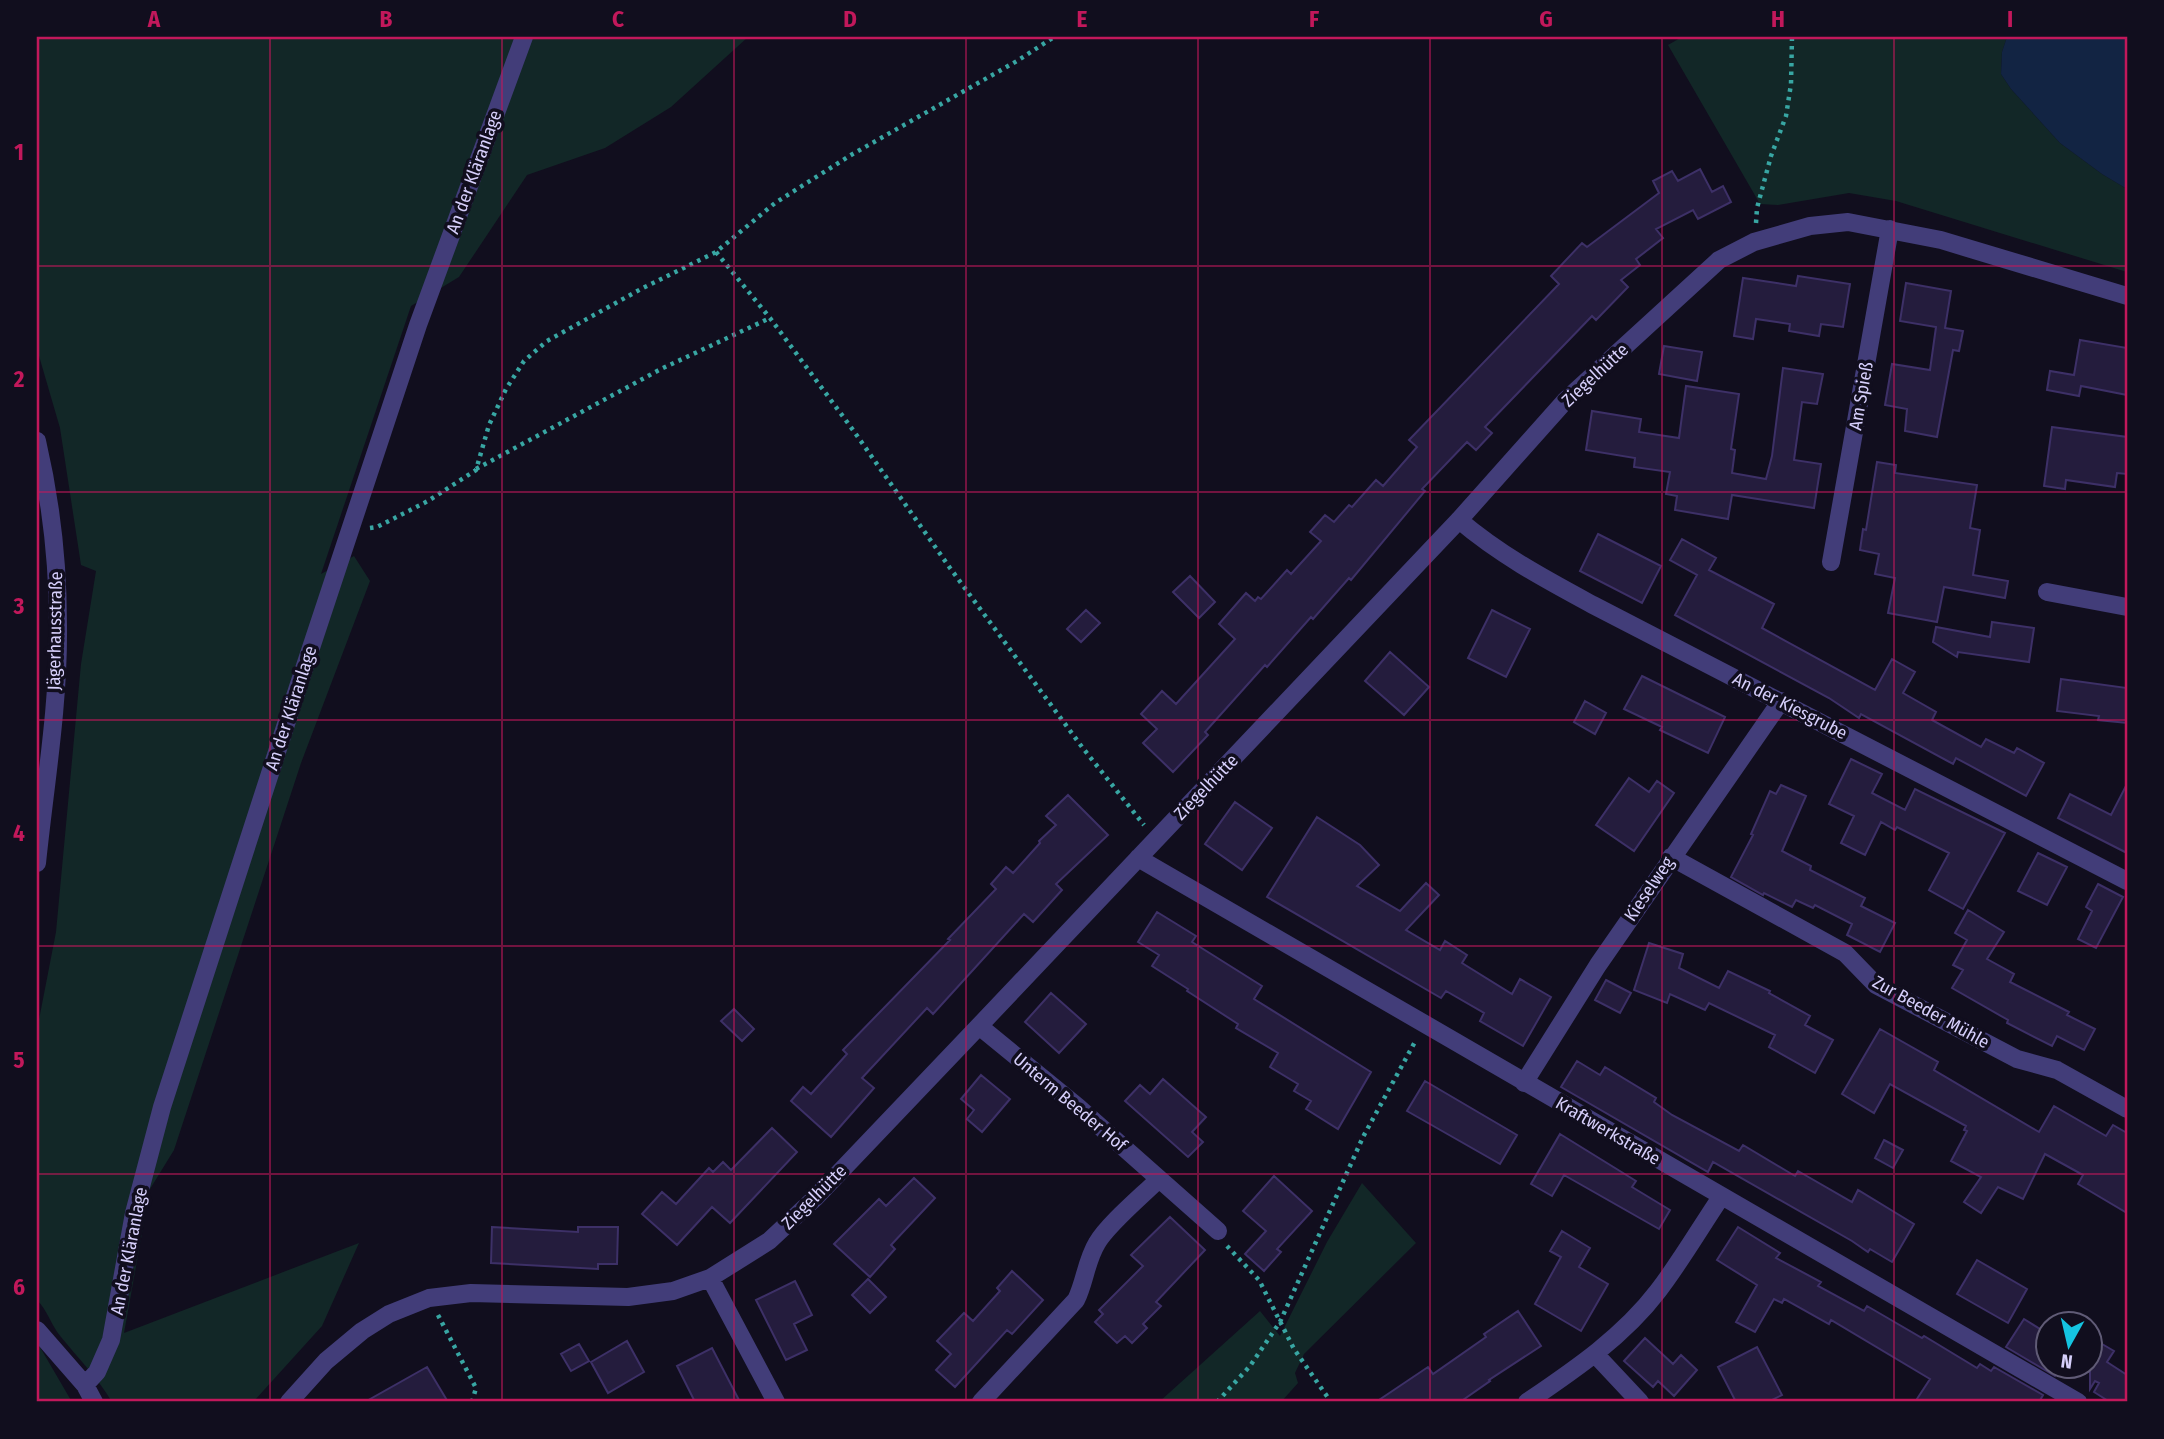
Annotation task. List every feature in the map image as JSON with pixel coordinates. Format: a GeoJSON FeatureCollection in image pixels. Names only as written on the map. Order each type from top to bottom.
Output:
{"type":"FeatureCollection","features":[{"type":"Feature","properties":{"kind":"street","name":"An der Kläranlage"},"geometry":{"type":"LineString","coordinates":[[85,1385],[97,1372],[111,1340],[134,1213],[162,1107],[418,325],[524,37]]}},
{"type":"Feature","properties":{"kind":"street","name":"Ziegelhütte"},"geometry":{"type":"LineString","coordinates":[[289,1402],[326,1361],[362,1331],[388,1314],[429,1298],[471,1293],[628,1297],[673,1291],[709,1278],[769,1241],[815,1198],[979,1027],[1459,520],[1565,401],[1719,260],[1754,242],[1810,226],[1848,222],[1941,240],[2127,296]]}},
{"type":"Feature","properties":{"kind":"street","name":"Am Spieß"},"geometry":{"type":"LineString","coordinates":[[1831,562],[1890,229]]}},
{"type":"Feature","properties":{"kind":"street","name":"Jägerhausstraße"},"geometry":{"type":"LineString","coordinates":[[37,441],[55,556],[58,626],[55,691],[37,863]]}},
{"type":"Feature","properties":{"kind":"street","name":"An der Kiesgrube"},"geometry":{"type":"LineString","coordinates":[[1459,520],[1487,544],[1593,605],[2127,881]]}},
{"type":"Feature","properties":{"kind":"street"},"geometry":{"type":"LineString","coordinates":[[2047,592],[2127,607]]}},
{"type":"Feature","properties":{"kind":"street","name":"Kieselweg"},"geometry":{"type":"LineString","coordinates":[[1524,1083],[1598,965],[1781,701]]}},
{"type":"Feature","properties":{"kind":"street","name":"Zur Beeder Mühle"},"geometry":{"type":"LineString","coordinates":[[1671,857],[1845,953],[1876,985],[2017,1059],[2057,1070],[2127,1109]]}},
{"type":"Feature","properties":{"kind":"street","name":"Kraftwerkstraße"},"geometry":{"type":"LineString","coordinates":[[1138,858],[2078,1402]]}},
{"type":"Feature","properties":{"kind":"street","name":"Unterm Beeder Hof"},"geometry":{"type":"LineString","coordinates":[[979,1027],[1078,1107],[1218,1231]]}},
{"type":"Feature","properties":{"kind":"street"},"geometry":{"type":"LineString","coordinates":[[981,1402],[1076,1300],[1098,1241],[1160,1179]]}},
{"type":"Feature","properties":{"kind":"street"},"geometry":{"type":"LineString","coordinates":[[1527,1402],[1595,1354],[1630,1322],[1658,1292],[1721,1197]]}},
{"type":"Feature","properties":{"kind":"street"},"geometry":{"type":"LineString","coordinates":[[709,1278],[776,1402]]}},
{"type":"Feature","properties":{"kind":"street"},"geometry":{"type":"LineString","coordinates":[[37,1330],[85,1385],[94,1402]]}},
{"type":"Feature","properties":{"kind":"street"},"geometry":{"type":"LineString","coordinates":[[1595,1354],[1640,1402]]}},
{"type":"Feature","properties":{"kind":"path"},"geometry":{"type":"LineString","coordinates":[[476,470],[489,425],[506,388],[524,361],[547,341],[641,289],[716,252],[785,197],[850,155],[1017,61],[1054,37]]}},
{"type":"Feature","properties":{"kind":"path"},"geometry":{"type":"LineString","coordinates":[[1754,242],[1757,208],[1771,156],[1786,116],[1791,84],[1792,37]]}},
{"type":"Feature","properties":{"kind":"path"},"geometry":{"type":"LineString","coordinates":[[716,252],[770,318],[853,430],[950,568],[1082,747],[1138,819],[1158,837]]}},
{"type":"Feature","properties":{"kind":"path"},"geometry":{"type":"LineString","coordinates":[[351,527],[377,527],[671,364],[770,318]]}},
{"type":"Feature","properties":{"kind":"path"},"geometry":{"type":"LineString","coordinates":[[1217,1402],[1250,1366],[1280,1322],[1363,1137],[1425,1025]]}},
{"type":"Feature","properties":{"kind":"path"},"geometry":{"type":"LineString","coordinates":[[1218,1231],[1223,1242],[1259,1280],[1294,1349],[1331,1402]]}},
{"type":"Feature","properties":{"kind":"path"},"geometry":{"type":"LineString","coordinates":[[429,1298],[476,1388],[472,1402]]}},
{"type":"Feature","properties":{"kind":"green space"},"geometry":{"type":"Polygon","coordinates":[[[37,37],[748,37],[671,107],[605,148],[527,175],[459,277],[411,306],[321,574],[354,556],[370,581],[301,763],[174,1150],[150,1189],[124,1333],[359,1243],[322,1326],[253,1402],[112,1402],[37,1300],[37,1030],[56,932],[81,664],[96,571],[81,565],[60,428],[37,349],[37,37]]]}},
{"type":"Feature","properties":{"kind":"green space"},"geometry":{"type":"Polygon","coordinates":[[[1682,37],[2007,37],[2002,52],[2001,74],[2011,89],[2060,143],[2127,189],[2127,272],[1896,201],[1849,193],[1778,205],[1760,204],[1668,45],[1682,37]]]}},
{"type":"Feature","properties":{"kind":"green space"},"geometry":{"type":"Polygon","coordinates":[[[1362,1183],[1416,1243],[1304,1354],[1295,1373],[1298,1383],[1281,1402],[1159,1402],[1260,1311],[1280,1336],[1327,1242],[1362,1183]]]}},
{"type":"Feature","properties":{"kind":"green space"},"geometry":{"type":"Polygon","coordinates":[[[37,1342],[72,1402],[37,1402],[37,1342]]]}},
{"type":"Feature","properties":{"kind":"water"},"geometry":{"type":"Polygon","coordinates":[[[2007,37],[2127,37],[2127,189],[2060,143],[2011,89],[2001,74],[2002,52],[2007,37]]]}},
{"type":"Feature","properties":{"kind":"building"},"geometry":{"type":"Polygon","coordinates":[[[1700,169],[1712,192],[1723,186],[1731,202],[1698,219],[1693,210],[1656,229],[1663,238],[1636,259],[1640,265],[1621,280],[1628,287],[1596,320],[1592,316],[1485,427],[1492,433],[1476,450],[1467,442],[1422,489],[1425,491],[1351,580],[1349,578],[1313,619],[1311,617],[1267,667],[1265,665],[1205,732],[1208,735],[1173,772],[1143,743],[1157,729],[1141,714],[1162,691],[1176,704],[1235,639],[1219,624],[1246,593],[1255,601],[1258,597],[1261,599],[1287,570],[1291,574],[1321,541],[1310,532],[1325,515],[1334,522],[1349,505],[1352,507],[1376,480],[1383,486],[1417,447],[1409,440],[1559,284],[1551,276],[1582,243],[1587,247],[1659,193],[1653,181],[1672,171],[1678,181],[1700,169]]]}},
{"type":"Feature","properties":{"kind":"building"},"geometry":{"type":"Polygon","coordinates":[[[1798,276],[1850,284],[1843,327],[1821,324],[1819,336],[1789,331],[1790,324],[1756,319],[1753,339],[1734,336],[1743,278],[1796,286],[1798,276]]]}},
{"type":"Feature","properties":{"kind":"building"},"geometry":{"type":"Polygon","coordinates":[[[1906,283],[1951,291],[1945,328],[1963,331],[1959,351],[1953,350],[1937,437],[1905,431],[1907,409],[1885,405],[1892,364],[1930,370],[1936,327],[1900,321],[1906,283]]]}},
{"type":"Feature","properties":{"kind":"building"},"geometry":{"type":"Polygon","coordinates":[[[2080,340],[2127,348],[2127,395],[2081,386],[2079,396],[2047,390],[2050,371],[2074,375],[2080,340]]]}},
{"type":"Feature","properties":{"kind":"building"},"geometry":{"type":"Polygon","coordinates":[[[1664,346],[1702,352],[1697,381],[1659,374],[1664,346]]]}},
{"type":"Feature","properties":{"kind":"building"},"geometry":{"type":"Polygon","coordinates":[[[1783,368],[1823,374],[1817,404],[1802,402],[1794,460],[1821,464],[1814,508],[1732,495],[1728,519],[1675,510],[1677,496],[1666,494],[1670,472],[1634,467],[1635,458],[1586,450],[1592,411],[1641,419],[1639,432],[1679,438],[1686,386],[1739,394],[1731,449],[1735,450],[1732,473],[1766,479],[1772,456],[1783,368]]]}},
{"type":"Feature","properties":{"kind":"building"},"geometry":{"type":"Polygon","coordinates":[[[2052,427],[2127,437],[2127,474],[2117,473],[2115,487],[2066,480],[2065,489],[2044,486],[2052,427]]]}},
{"type":"Feature","properties":{"kind":"building"},"geometry":{"type":"Polygon","coordinates":[[[1877,462],[1896,465],[1895,473],[1977,485],[1970,528],[1980,530],[1973,575],[2008,581],[2005,598],[1944,587],[1937,622],[1888,613],[1895,578],[1875,574],[1879,554],[1860,550],[1877,462]]]}},
{"type":"Feature","properties":{"kind":"building"},"geometry":{"type":"Polygon","coordinates":[[[1598,534],[1661,566],[1642,603],[1580,571],[1598,534]]]}},
{"type":"Feature","properties":{"kind":"building"},"geometry":{"type":"Polygon","coordinates":[[[1682,539],[1716,558],[1709,570],[1774,604],[1762,628],[1875,690],[1892,659],[1915,672],[1903,693],[1936,712],[1932,720],[1981,747],[1986,739],[2014,753],[2017,748],[2044,763],[2026,796],[1956,758],[1953,764],[1861,714],[1859,718],[1829,698],[1675,615],[1697,575],[1670,560],[1682,539]]]}},
{"type":"Feature","properties":{"kind":"building"},"geometry":{"type":"Polygon","coordinates":[[[1190,576],[1215,602],[1199,618],[1173,592],[1190,576]]]}},
{"type":"Feature","properties":{"kind":"building"},"geometry":{"type":"Polygon","coordinates":[[[1086,610],[1100,623],[1081,642],[1067,629],[1086,610]]]}},
{"type":"Feature","properties":{"kind":"building"},"geometry":{"type":"Polygon","coordinates":[[[1492,610],[1530,629],[1506,677],[1468,658],[1492,610]]]}},
{"type":"Feature","properties":{"kind":"building"},"geometry":{"type":"Polygon","coordinates":[[[1992,622],[2034,628],[2029,662],[1958,652],[1957,657],[1933,642],[1936,627],[1990,637],[1992,622]]]}},
{"type":"Feature","properties":{"kind":"building"},"geometry":{"type":"Polygon","coordinates":[[[1390,652],[1429,687],[1404,715],[1365,681],[1390,652]]]}},
{"type":"Feature","properties":{"kind":"building"},"geometry":{"type":"Polygon","coordinates":[[[1642,676],[1725,717],[1708,753],[1624,709],[1642,676]]]}},
{"type":"Feature","properties":{"kind":"building"},"geometry":{"type":"Polygon","coordinates":[[[2061,679],[2127,688],[2127,723],[2098,720],[2099,716],[2057,711],[2061,679]]]}},
{"type":"Feature","properties":{"kind":"building"},"geometry":{"type":"Polygon","coordinates":[[[1585,701],[1606,713],[1595,734],[1574,722],[1585,701]]]}},
{"type":"Feature","properties":{"kind":"building"},"geometry":{"type":"Polygon","coordinates":[[[1851,759],[1882,774],[1872,793],[1905,810],[1915,789],[2005,833],[1963,909],[1929,890],[1949,853],[1881,822],[1865,855],[1841,843],[1854,816],[1829,804],[1851,759]]]}},
{"type":"Feature","properties":{"kind":"building"},"geometry":{"type":"Polygon","coordinates":[[[1629,778],[1649,792],[1657,781],[1674,793],[1634,851],[1596,825],[1629,778]]]}},
{"type":"Feature","properties":{"kind":"building"},"geometry":{"type":"Polygon","coordinates":[[[2127,784],[2127,853],[2058,818],[2070,794],[2111,815],[2127,784]]]}},
{"type":"Feature","properties":{"kind":"building"},"geometry":{"type":"Polygon","coordinates":[[[1781,785],[1806,796],[1782,851],[1811,866],[1810,870],[1865,898],[1861,906],[1895,923],[1880,952],[1847,935],[1852,924],[1815,905],[1813,908],[1796,900],[1792,907],[1731,877],[1753,835],[1751,834],[1770,791],[1776,794],[1781,785]]]}},
{"type":"Feature","properties":{"kind":"building"},"geometry":{"type":"Polygon","coordinates":[[[1068,795],[1108,835],[1056,884],[1062,890],[1033,922],[1024,914],[933,1014],[927,1008],[862,1078],[874,1088],[831,1137],[791,1101],[803,1087],[811,1094],[847,1054],[843,1050],[996,889],[991,884],[1006,867],[1013,873],[1056,825],[1046,816],[1068,795]]]}},
{"type":"Feature","properties":{"kind":"building"},"geometry":{"type":"Polygon","coordinates":[[[1235,802],[1272,828],[1242,870],[1205,844],[1235,802]]]}},
{"type":"Feature","properties":{"kind":"building"},"geometry":{"type":"Polygon","coordinates":[[[1317,817],[1360,845],[1379,865],[1357,886],[1400,911],[1426,883],[1439,895],[1406,930],[1440,950],[1445,941],[1467,955],[1462,963],[1512,994],[1520,979],[1551,997],[1523,1046],[1480,1021],[1484,1013],[1446,991],[1441,998],[1267,897],[1317,817]]]}},
{"type":"Feature","properties":{"kind":"building"},"geometry":{"type":"Polygon","coordinates":[[[2038,853],[2067,867],[2047,905],[2018,891],[2038,853]]]}},
{"type":"Feature","properties":{"kind":"building"},"geometry":{"type":"Polygon","coordinates":[[[2098,884],[2123,897],[2096,948],[2078,939],[2092,911],[2086,907],[2098,884]]]}},
{"type":"Feature","properties":{"kind":"building"},"geometry":{"type":"Polygon","coordinates":[[[1968,910],[2004,932],[1987,959],[2014,974],[2010,982],[2069,1012],[2067,1015],[2095,1029],[2084,1050],[2057,1036],[2052,1046],[2007,1023],[2008,1020],[1952,988],[1963,970],[1953,965],[1967,940],[1955,933],[1968,910]]]}},
{"type":"Feature","properties":{"kind":"building"},"geometry":{"type":"Polygon","coordinates":[[[1157,912],[1196,936],[1192,942],[1262,986],[1254,999],[1371,1072],[1338,1129],[1306,1109],[1311,1101],[1294,1091],[1298,1084],[1270,1067],[1278,1053],[1236,1028],[1238,1024],[1152,966],[1159,955],[1138,942],[1157,912]]]}},
{"type":"Feature","properties":{"kind":"building"},"geometry":{"type":"Polygon","coordinates":[[[1649,943],[1683,954],[1679,968],[1719,988],[1728,971],[1770,991],[1769,993],[1810,1016],[1805,1025],[1833,1040],[1815,1073],[1769,1047],[1775,1035],[1709,1003],[1705,1010],[1670,994],[1667,1003],[1634,990],[1649,943]]]}},
{"type":"Feature","properties":{"kind":"building"},"geometry":{"type":"Polygon","coordinates":[[[1606,980],[1631,993],[1620,1013],[1595,1000],[1606,980]]]}},
{"type":"Feature","properties":{"kind":"building"},"geometry":{"type":"Polygon","coordinates":[[[1051,993],[1086,1024],[1059,1053],[1025,1022],[1051,993]]]}},
{"type":"Feature","properties":{"kind":"building"},"geometry":{"type":"Polygon","coordinates":[[[734,1009],[754,1029],[742,1041],[721,1021],[734,1009]]]}},
{"type":"Feature","properties":{"kind":"building"},"geometry":{"type":"Polygon","coordinates":[[[1880,1029],[1938,1062],[1934,1070],[2039,1132],[2054,1106],[2106,1136],[2113,1125],[2127,1133],[2127,1213],[2078,1184],[2083,1175],[2045,1154],[2023,1199],[1998,1187],[1981,1213],[1964,1202],[1981,1177],[1951,1161],[1967,1131],[1964,1130],[1966,1126],[1890,1084],[1874,1113],[1842,1094],[1880,1029]]]}},
{"type":"Feature","properties":{"kind":"building"},"geometry":{"type":"Polygon","coordinates":[[[1577,1061],[1600,1075],[1605,1067],[1656,1098],[1654,1102],[1672,1115],[1739,1151],[1743,1145],[1795,1176],[1798,1171],[1852,1202],[1858,1190],[1914,1224],[1892,1262],[1870,1249],[1868,1252],[1713,1162],[1708,1172],[1561,1087],[1577,1061]]]}},
{"type":"Feature","properties":{"kind":"building"},"geometry":{"type":"Polygon","coordinates":[[[981,1075],[1010,1099],[982,1132],[967,1119],[974,1110],[961,1099],[981,1075]]]}},
{"type":"Feature","properties":{"kind":"building"},"geometry":{"type":"Polygon","coordinates":[[[1163,1079],[1206,1117],[1192,1132],[1203,1142],[1188,1157],[1125,1101],[1140,1085],[1150,1094],[1163,1079]]]}},
{"type":"Feature","properties":{"kind":"building"},"geometry":{"type":"Polygon","coordinates":[[[1425,1081],[1517,1135],[1500,1164],[1407,1111],[1425,1081]]]}},
{"type":"Feature","properties":{"kind":"building"},"geometry":{"type":"Polygon","coordinates":[[[772,1128],[797,1152],[730,1223],[712,1207],[677,1245],[642,1214],[662,1192],[676,1204],[709,1168],[713,1172],[723,1162],[731,1170],[772,1128]]]}},
{"type":"Feature","properties":{"kind":"building"},"geometry":{"type":"Polygon","coordinates":[[[1560,1134],[1636,1181],[1632,1187],[1670,1210],[1659,1229],[1564,1175],[1552,1196],[1531,1184],[1560,1134]]]}},
{"type":"Feature","properties":{"kind":"building"},"geometry":{"type":"Polygon","coordinates":[[[1884,1140],[1903,1150],[1893,1168],[1875,1158],[1884,1140]]]}},
{"type":"Feature","properties":{"kind":"building"},"geometry":{"type":"Polygon","coordinates":[[[1274,1176],[1312,1211],[1277,1249],[1281,1252],[1264,1271],[1245,1254],[1266,1231],[1243,1211],[1274,1176]]]}},
{"type":"Feature","properties":{"kind":"building"},"geometry":{"type":"Polygon","coordinates":[[[914,1178],[935,1198],[891,1245],[895,1249],[870,1277],[834,1244],[879,1199],[886,1206],[914,1178]]]}},
{"type":"Feature","properties":{"kind":"building"},"geometry":{"type":"Polygon","coordinates":[[[1170,1217],[1205,1250],[1156,1302],[1161,1306],[1143,1324],[1147,1328],[1132,1343],[1125,1336],[1117,1343],[1095,1322],[1103,1314],[1099,1310],[1143,1266],[1131,1255],[1170,1217]]]}},
{"type":"Feature","properties":{"kind":"building"},"geometry":{"type":"Polygon","coordinates":[[[492,1227],[578,1232],[578,1227],[618,1227],[617,1264],[598,1264],[598,1269],[491,1263],[492,1227]]]}},
{"type":"Feature","properties":{"kind":"building"},"geometry":{"type":"Polygon","coordinates":[[[1738,1227],[1780,1253],[1776,1258],[1821,1282],[1818,1286],[1864,1311],[1867,1306],[1977,1368],[1980,1364],[1991,1371],[1994,1367],[2043,1395],[2039,1402],[1915,1402],[1930,1379],[1831,1320],[1829,1324],[1784,1299],[1782,1303],[1774,1299],[1755,1332],[1736,1322],[1757,1285],[1717,1260],[1738,1227]]]}},
{"type":"Feature","properties":{"kind":"building"},"geometry":{"type":"Polygon","coordinates":[[[1562,1231],[1590,1248],[1579,1267],[1608,1284],[1581,1331],[1535,1304],[1561,1257],[1550,1251],[1562,1231]]]}},
{"type":"Feature","properties":{"kind":"building"},"geometry":{"type":"Polygon","coordinates":[[[1977,1260],[2027,1289],[2008,1323],[1957,1294],[1977,1260]]]}},
{"type":"Feature","properties":{"kind":"building"},"geometry":{"type":"Polygon","coordinates":[[[1012,1271],[1043,1300],[1012,1334],[1007,1330],[955,1387],[936,1370],[951,1354],[937,1341],[964,1313],[973,1321],[1000,1291],[997,1288],[1012,1271]]]}},
{"type":"Feature","properties":{"kind":"building"},"geometry":{"type":"Polygon","coordinates":[[[868,1279],[886,1297],[870,1313],[852,1295],[868,1279]]]}},
{"type":"Feature","properties":{"kind":"building"},"geometry":{"type":"Polygon","coordinates":[[[795,1281],[812,1315],[794,1324],[807,1350],[786,1360],[756,1300],[795,1281]]]}},
{"type":"Feature","properties":{"kind":"building"},"geometry":{"type":"Polygon","coordinates":[[[1518,1311],[1541,1346],[1460,1402],[1376,1402],[1428,1367],[1433,1374],[1518,1311]]]}},
{"type":"Feature","properties":{"kind":"building"},"geometry":{"type":"Polygon","coordinates":[[[2024,1319],[2035,1326],[2035,1364],[2006,1347],[2024,1319]]]}},
{"type":"Feature","properties":{"kind":"building"},"geometry":{"type":"Polygon","coordinates":[[[1645,1338],[1673,1364],[1681,1355],[1697,1370],[1674,1396],[1658,1381],[1653,1387],[1624,1361],[1645,1338]]]}},
{"type":"Feature","properties":{"kind":"building"},"geometry":{"type":"Polygon","coordinates":[[[627,1341],[644,1372],[608,1393],[591,1362],[627,1341]]]}},
{"type":"Feature","properties":{"kind":"building"},"geometry":{"type":"Polygon","coordinates":[[[579,1344],[589,1361],[571,1371],[561,1354],[579,1344]]]}},
{"type":"Feature","properties":{"kind":"building"},"geometry":{"type":"Polygon","coordinates":[[[2104,1345],[2114,1351],[2107,1362],[2127,1375],[2127,1402],[2110,1402],[2094,1392],[2099,1383],[2095,1381],[2090,1389],[2090,1380],[2104,1380],[2104,1345]]]}},
{"type":"Feature","properties":{"kind":"building"},"geometry":{"type":"Polygon","coordinates":[[[1757,1347],[1782,1395],[1768,1402],[1736,1402],[1718,1367],[1757,1347]]]}},
{"type":"Feature","properties":{"kind":"building"},"geometry":{"type":"Polygon","coordinates":[[[712,1348],[740,1402],[695,1402],[677,1366],[712,1348]]]}},
{"type":"Feature","properties":{"kind":"building"},"geometry":{"type":"Polygon","coordinates":[[[427,1367],[448,1402],[365,1402],[427,1367]]]}}]}
